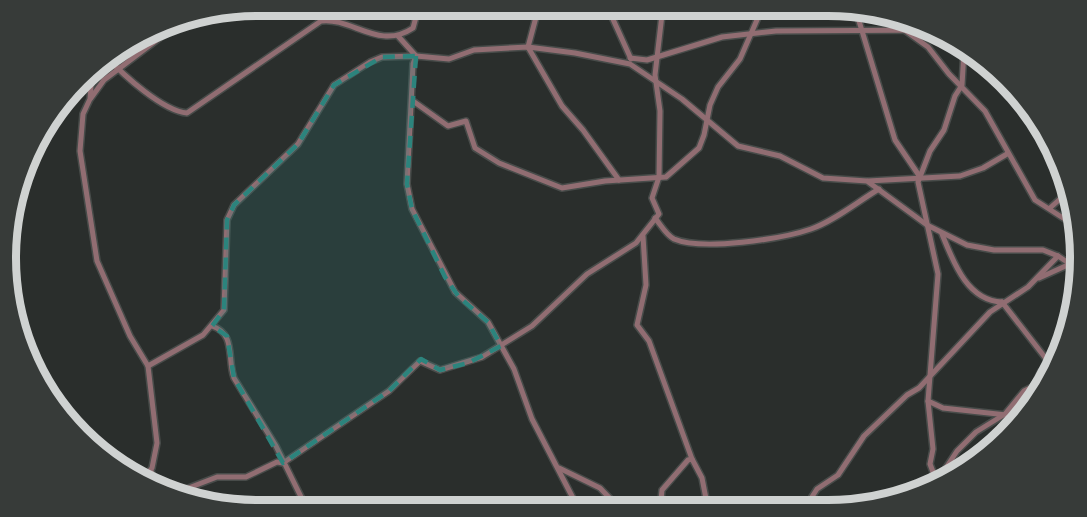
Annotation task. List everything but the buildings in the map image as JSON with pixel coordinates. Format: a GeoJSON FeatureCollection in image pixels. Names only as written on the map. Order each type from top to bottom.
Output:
{"type":"FeatureCollection","features":[{"type":"Feature","properties":{"kind":"street"},"geometry":{"type":"LineString","coordinates":[[114,65],[153,96],[180,113],[187,113],[321,21],[336,22],[363,33],[398,36],[413,28],[416,16]]}},
{"type":"Feature","properties":{"kind":"street"},"geometry":{"type":"LineString","coordinates":[[536,16],[528,47],[562,106],[584,130],[619,180]]}},
{"type":"Feature","properties":{"kind":"street"},"geometry":{"type":"LineString","coordinates":[[611,16],[634,67]]}},
{"type":"Feature","properties":{"kind":"street"},"geometry":{"type":"LineString","coordinates":[[185,489],[217,477],[246,477],[277,462],[283,463],[389,391],[420,361],[440,370],[468,363],[501,346],[541,320],[588,274],[643,236],[659,214],[652,198],[659,177],[660,111],[656,83],[662,16]]}},
{"type":"Feature","properties":{"kind":"street"},"geometry":{"type":"LineString","coordinates":[[413,101],[448,126],[466,121],[475,148],[499,163],[562,188],[619,180],[666,177],[699,148],[708,121],[710,105],[718,87],[740,59],[759,16]]}},
{"type":"Feature","properties":{"kind":"street"},"geometry":{"type":"LineString","coordinates":[[858,19],[895,140],[920,178]]}},
{"type":"Feature","properties":{"kind":"street"},"geometry":{"type":"LineString","coordinates":[[903,29],[928,47],[949,74],[985,111],[1007,154],[1024,177],[1035,200],[1067,220]]}},
{"type":"Feature","properties":{"kind":"street"},"geometry":{"type":"LineString","coordinates":[[630,58],[647,60],[722,38],[786,30],[906,29]]}},
{"type":"Feature","properties":{"kind":"street"},"geometry":{"type":"LineString","coordinates":[[398,36],[416,56]]}},
{"type":"Feature","properties":{"kind":"street"},"geometry":{"type":"LineString","coordinates":[[153,477],[151,471],[157,443],[148,366],[130,336],[97,261],[80,151],[82,114],[90,99],[104,80],[161,37]]}},
{"type":"Feature","properties":{"kind":"street"},"geometry":{"type":"LineString","coordinates":[[148,366],[190,343],[212,326],[224,309],[227,220],[234,205],[298,144],[334,85],[382,57],[416,56],[449,59],[474,50],[528,47],[575,53],[634,67],[682,99],[738,146],[780,156],[823,178],[867,181],[960,176],[983,168],[1007,154]]}},
{"type":"Feature","properties":{"kind":"street"},"geometry":{"type":"LineString","coordinates":[[416,56],[413,64],[413,101],[407,184],[412,209],[445,277],[459,297],[488,322],[514,369],[532,419],[559,468],[573,500]]}},
{"type":"Feature","properties":{"kind":"street"},"geometry":{"type":"LineString","coordinates":[[937,476],[930,464],[933,448],[928,401],[938,274],[921,199],[920,178],[930,152],[944,130],[955,96],[962,85],[964,57]]}},
{"type":"Feature","properties":{"kind":"street"},"geometry":{"type":"LineString","coordinates":[[90,99],[91,84]]}},
{"type":"Feature","properties":{"kind":"street"},"geometry":{"type":"LineString","coordinates":[[867,181],[942,234],[985,248],[1043,250],[1070,264]]}},
{"type":"Feature","properties":{"kind":"street"},"geometry":{"type":"LineString","coordinates":[[656,218],[674,239],[716,245],[740,242],[784,236],[813,228],[879,189]]}},
{"type":"Feature","properties":{"kind":"street"},"geometry":{"type":"LineString","coordinates":[[1050,208],[1062,195]]}},
{"type":"Feature","properties":{"kind":"street"},"geometry":{"type":"LineString","coordinates":[[942,234],[968,286],[992,302],[1002,302]]}},
{"type":"Feature","properties":{"kind":"street"},"geometry":{"type":"LineString","coordinates":[[643,236],[646,285],[638,325],[649,341],[692,459],[702,478],[706,500]]}},
{"type":"Feature","properties":{"kind":"street"},"geometry":{"type":"LineString","coordinates":[[810,500],[817,489],[831,482],[843,469],[864,436],[931,375],[990,312],[1028,287],[1058,256]]}},
{"type":"Feature","properties":{"kind":"street"},"geometry":{"type":"LineString","coordinates":[[1034,280],[1070,264]]}},
{"type":"Feature","properties":{"kind":"street"},"geometry":{"type":"LineString","coordinates":[[1002,302],[1048,361]]}},
{"type":"Feature","properties":{"kind":"street"},"geometry":{"type":"LineString","coordinates":[[212,326],[221,329],[227,336],[230,344],[230,366],[234,378],[276,446],[302,500]]}},
{"type":"Feature","properties":{"kind":"street"},"geometry":{"type":"LineString","coordinates":[[948,469],[963,445],[976,432],[1005,414],[1024,391],[1034,386],[1041,371],[1043,370]]}},
{"type":"Feature","properties":{"kind":"street"},"geometry":{"type":"LineString","coordinates":[[928,401],[943,408],[1012,415]]}},
{"type":"Feature","properties":{"kind":"street"},"geometry":{"type":"LineString","coordinates":[[661,500],[662,490],[687,460],[692,459]]}},
{"type":"Feature","properties":{"kind":"street"},"geometry":{"type":"LineString","coordinates":[[559,468],[600,488],[611,500]]}},
{"type":"Feature","properties":{"kind":"street"},"geometry":{"type":"LineString","coordinates":[[148,474],[151,471]]}},
{"type":"Feature","properties":{"kind":"highlighted area"},"geometry":{"type":"Polygon","coordinates":[[[416,56],[407,184],[412,209],[445,277],[459,297],[488,322],[501,346],[468,363],[440,370],[421,359],[389,391],[283,463],[234,378],[227,336],[212,326],[224,310],[227,220],[234,205],[298,144],[334,85],[382,57],[416,56]]]}}]}
